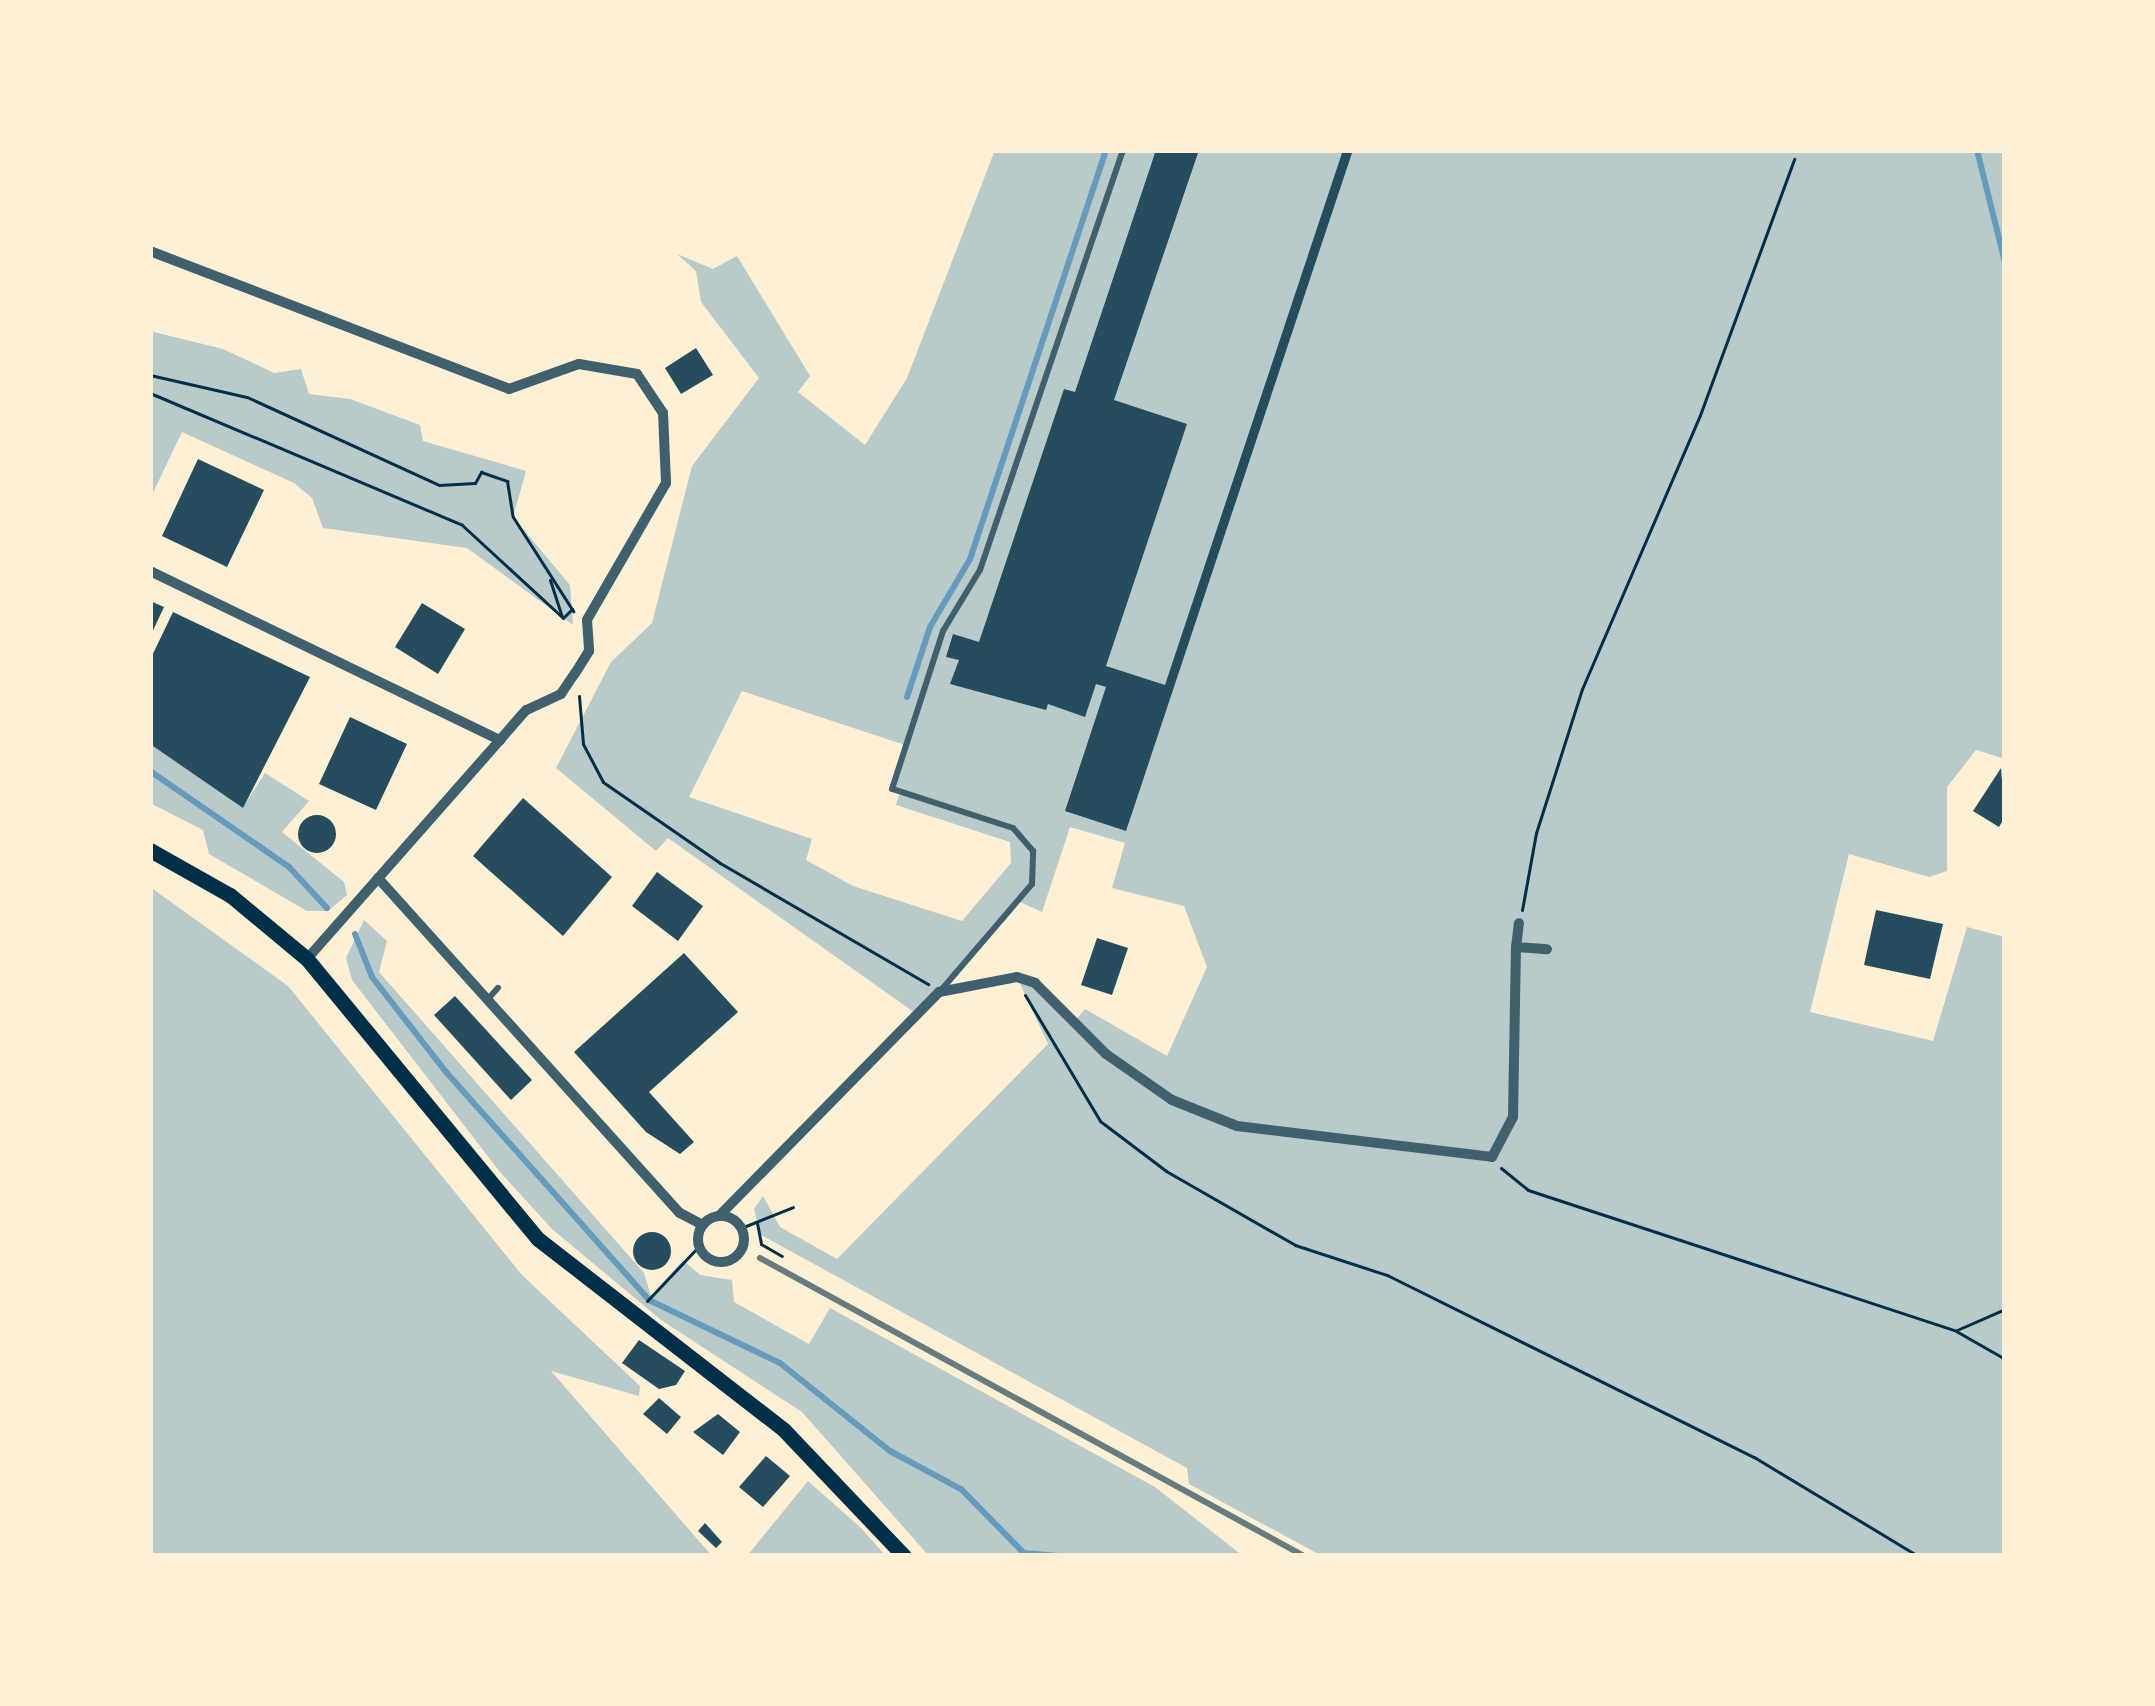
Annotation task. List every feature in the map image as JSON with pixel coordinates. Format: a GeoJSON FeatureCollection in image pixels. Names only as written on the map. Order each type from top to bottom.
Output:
{"type":"FeatureCollection","features":[{"type":"Feature","properties":{"kind":"main road"},"geometry":{"type":"LineString","coordinates":[[150,850],[230,895],[307,959],[538,1239],[784,1430],[904,1556]]}},
{"type":"Feature","properties":{"kind":"street"},"geometry":{"type":"LineString","coordinates":[[150,251],[509,389],[579,364],[637,374],[663,413],[666,483],[587,620],[589,651],[575,673],[561,694],[526,710],[307,959]]}},
{"type":"Feature","properties":{"kind":"street"},"geometry":{"type":"LineString","coordinates":[[150,571],[500,740]]}},
{"type":"Feature","properties":{"kind":"street"},"geometry":{"type":"LineString","coordinates":[[378,878],[680,1213],[703,1225]]}},
{"type":"Feature","properties":{"kind":"street"},"geometry":{"type":"LineString","coordinates":[[719,1216],[741,1228],[742,1250],[730,1260],[708,1258],[699,1246],[703,1225],[719,1216],[939,992],[1017,977],[1035,983],[1106,1054],[1172,1100],[1238,1126],[1492,1157],[1513,1118],[1520,923]]}},
{"type":"Feature","properties":{"kind":"street"},"geometry":{"type":"LineString","coordinates":[[1516,947],[1547,949]]}},
{"type":"Feature","properties":{"kind":"lane"},"geometry":{"type":"LineString","coordinates":[[939,992],[1032,884],[1033,851],[1012,828],[892,789],[943,631],[980,570],[1123,150]]}},
{"type":"Feature","properties":{"kind":"lane"},"geometry":{"type":"LineString","coordinates":[[488,999],[498,988]]}},
{"type":"Feature","properties":{"kind":"path"},"geometry":{"type":"LineString","coordinates":[[1520,923],[1536,833],[1582,688],[1700,416],[1794,159]]}},
{"type":"Feature","properties":{"kind":"path"},"geometry":{"type":"LineString","coordinates":[[150,375],[247,397],[439,485],[475,483],[489,472],[507,481],[513,517],[571,608],[563,618]]}},
{"type":"Feature","properties":{"kind":"path"},"geometry":{"type":"LineString","coordinates":[[150,393],[462,525],[563,618]]}},
{"type":"Feature","properties":{"kind":"path"},"geometry":{"type":"LineString","coordinates":[[548,573],[563,618]]}},
{"type":"Feature","properties":{"kind":"path"},"geometry":{"type":"LineString","coordinates":[[575,673],[583,744],[603,782],[720,863],[939,992]]}},
{"type":"Feature","properties":{"kind":"path"},"geometry":{"type":"LineString","coordinates":[[1017,977],[1048,1044],[1100,1121],[1166,1171],[1295,1245],[1406,1284],[1754,1457],[1918,1556]]}},
{"type":"Feature","properties":{"kind":"path"},"geometry":{"type":"LineString","coordinates":[[1492,1157],[1528,1190],[1956,1331],[2005,1359]]}},
{"type":"Feature","properties":{"kind":"path"},"geometry":{"type":"LineString","coordinates":[[741,1228],[793,1207]]}},
{"type":"Feature","properties":{"kind":"path"},"geometry":{"type":"LineString","coordinates":[[756,1222],[761,1244],[782,1256]]}},
{"type":"Feature","properties":{"kind":"path"},"geometry":{"type":"LineString","coordinates":[[651,1297],[699,1246]]}},
{"type":"Feature","properties":{"kind":"path"},"geometry":{"type":"LineString","coordinates":[[1956,1331],[2005,1310]]}},
{"type":"Feature","properties":{"kind":"shaded area"},"geometry":{"type":"Polygon","coordinates":[[[995,150],[2005,150],[2005,759],[1976,750],[1947,787],[1947,871],[1929,877],[1849,854],[1810,1012],[1933,1041],[1967,927],[2005,937],[2005,1556],[1322,1556],[1189,1484],[1187,1468],[761,1235],[754,1209],[763,1196],[780,1227],[837,1259],[1048,1044],[1017,977],[1035,983],[1075,1021],[1085,1009],[1167,1056],[1207,967],[1184,906],[1112,888],[1125,843],[1070,827],[1042,912],[1018,901],[918,1015],[668,838],[656,851],[556,768],[611,662],[652,623],[692,466],[759,378],[701,302],[696,271],[677,254],[713,269],[737,256],[810,376],[798,392],[865,445],[907,378],[995,150]],[[742,691],[689,797],[812,839],[806,860],[853,886],[962,921],[1011,863],[1010,842],[896,805],[900,792],[892,789],[905,745],[742,691]]]}},
{"type":"Feature","properties":{"kind":"shaded area"},"geometry":{"type":"Polygon","coordinates":[[[150,331],[223,349],[274,373],[301,369],[309,394],[350,399],[420,425],[423,441],[526,471],[513,517],[570,585],[573,625],[467,548],[323,528],[312,498],[294,483],[182,432],[150,499],[150,331]]]}},
{"type":"Feature","properties":{"kind":"shaded area"},"geometry":{"type":"Polygon","coordinates":[[[150,744],[243,807],[265,773],[309,801],[282,832],[344,882],[347,895],[328,911],[307,911],[209,854],[203,830],[150,803],[150,744]]]}},
{"type":"Feature","properties":{"kind":"shaded area"},"geometry":{"type":"Polygon","coordinates":[[[150,887],[288,986],[522,1275],[640,1386],[639,1396],[551,1371],[712,1556],[150,1556],[150,887]]]}},
{"type":"Feature","properties":{"kind":"shaded area"},"geometry":{"type":"Polygon","coordinates":[[[364,920],[387,941],[379,972],[644,1273],[651,1296],[683,1260],[700,1275],[732,1280],[734,1302],[809,1344],[830,1308],[1155,1487],[1243,1556],[929,1556],[802,1412],[661,1320],[552,1229],[500,1172],[352,980],[346,958],[364,920]]]}},
{"type":"Feature","properties":{"kind":"shaded area"},"geometry":{"type":"Polygon","coordinates":[[[808,1481],[860,1527],[886,1556],[747,1556],[808,1481]]]}},
{"type":"Feature","properties":{"kind":"building"},"geometry":{"type":"Polygon","coordinates":[[[1156,150],[1199,150],[1114,400],[1187,424],[1106,666],[1165,685],[1343,150],[1353,150],[1126,831],[1065,811],[1106,687],[1096,684],[1085,717],[1048,704],[1046,710],[950,684],[959,660],[946,657],[953,634],[979,642],[1064,389],[1075,392],[1156,150]]]}},
{"type":"Feature","properties":{"kind":"building"},"geometry":{"type":"Polygon","coordinates":[[[696,348],[713,375],[681,394],[665,368],[696,348]]]}},
{"type":"Feature","properties":{"kind":"building"},"geometry":{"type":"Polygon","coordinates":[[[198,459],[264,490],[227,567],[162,536],[198,459]]]}},
{"type":"Feature","properties":{"kind":"building"},"geometry":{"type":"Polygon","coordinates":[[[150,601],[164,607],[150,637],[150,601]]]}},
{"type":"Feature","properties":{"kind":"building"},"geometry":{"type":"Polygon","coordinates":[[[422,603],[465,629],[438,674],[395,647],[422,603]]]}},
{"type":"Feature","properties":{"kind":"building"},"geometry":{"type":"Polygon","coordinates":[[[173,612],[310,677],[243,808],[150,744],[150,660],[173,612]]]}},
{"type":"Feature","properties":{"kind":"building"},"geometry":{"type":"Polygon","coordinates":[[[350,717],[407,744],[376,810],[319,784],[350,717]]]}},
{"type":"Feature","properties":{"kind":"building"},"geometry":{"type":"Polygon","coordinates":[[[2001,768],[2005,817],[1999,827],[1973,811],[2001,768]]]}},
{"type":"Feature","properties":{"kind":"building"},"geometry":{"type":"Polygon","coordinates":[[[523,798],[612,877],[563,936],[473,856],[523,798]]]}},
{"type":"Feature","properties":{"kind":"building"},"geometry":{"type":"Polygon","coordinates":[[[317,815],[331,820],[336,834],[331,848],[317,853],[303,848],[298,834],[303,820],[317,815]]]}},
{"type":"Feature","properties":{"kind":"building"},"geometry":{"type":"Polygon","coordinates":[[[657,872],[703,906],[678,941],[632,906],[657,872]]]}},
{"type":"Feature","properties":{"kind":"building"},"geometry":{"type":"Polygon","coordinates":[[[1876,910],[1943,924],[1930,979],[1864,965],[1876,910]]]}},
{"type":"Feature","properties":{"kind":"building"},"geometry":{"type":"Polygon","coordinates":[[[1097,938],[1128,948],[1112,995],[1081,985],[1097,938]]]}},
{"type":"Feature","properties":{"kind":"building"},"geometry":{"type":"Polygon","coordinates":[[[684,953],[738,1012],[649,1092],[694,1142],[680,1154],[646,1132],[574,1052],[684,953]]]}},
{"type":"Feature","properties":{"kind":"building"},"geometry":{"type":"Polygon","coordinates":[[[455,996],[532,1080],[511,1100],[434,1015],[455,996]]]}},
{"type":"Feature","properties":{"kind":"building"},"geometry":{"type":"Polygon","coordinates":[[[652,1232],[666,1237],[671,1251],[666,1265],[652,1270],[638,1265],[633,1251],[638,1237],[652,1232]]]}},
{"type":"Feature","properties":{"kind":"building"},"geometry":{"type":"Polygon","coordinates":[[[639,1340],[685,1371],[676,1385],[659,1389],[622,1363],[639,1340]]]}},
{"type":"Feature","properties":{"kind":"building"},"geometry":{"type":"Polygon","coordinates":[[[659,1398],[681,1417],[667,1434],[643,1414],[659,1398]]]}},
{"type":"Feature","properties":{"kind":"building"},"geometry":{"type":"Polygon","coordinates":[[[718,1414],[740,1432],[723,1455],[693,1432],[718,1414]]]}},
{"type":"Feature","properties":{"kind":"building"},"geometry":{"type":"Polygon","coordinates":[[[766,1456],[790,1476],[763,1507],[739,1487],[766,1456]]]}},
{"type":"Feature","properties":{"kind":"building"},"geometry":{"type":"Polygon","coordinates":[[[705,1523],[722,1542],[716,1548],[698,1531],[705,1523]]]}},
{"type":"Feature","properties":{"kind":"waterway"},"geometry":{"type":"LineString","coordinates":[[907,697],[930,627],[970,559],[1106,150]]}},
{"type":"Feature","properties":{"kind":"waterway"},"geometry":{"type":"LineString","coordinates":[[1977,150],[2005,262]]}},
{"type":"Feature","properties":{"kind":"waterway"},"geometry":{"type":"LineString","coordinates":[[150,771],[289,867],[327,908]]}},
{"type":"Feature","properties":{"kind":"waterway"},"geometry":{"type":"LineString","coordinates":[[355,934],[372,977],[446,1072],[649,1300],[780,1363],[890,1451],[961,1489],[1024,1553],[1059,1556]]}},
{"type":"Feature","properties":{"kind":"railway"},"geometry":{"type":"LineString","coordinates":[[760,1258],[1304,1556]]}}]}
